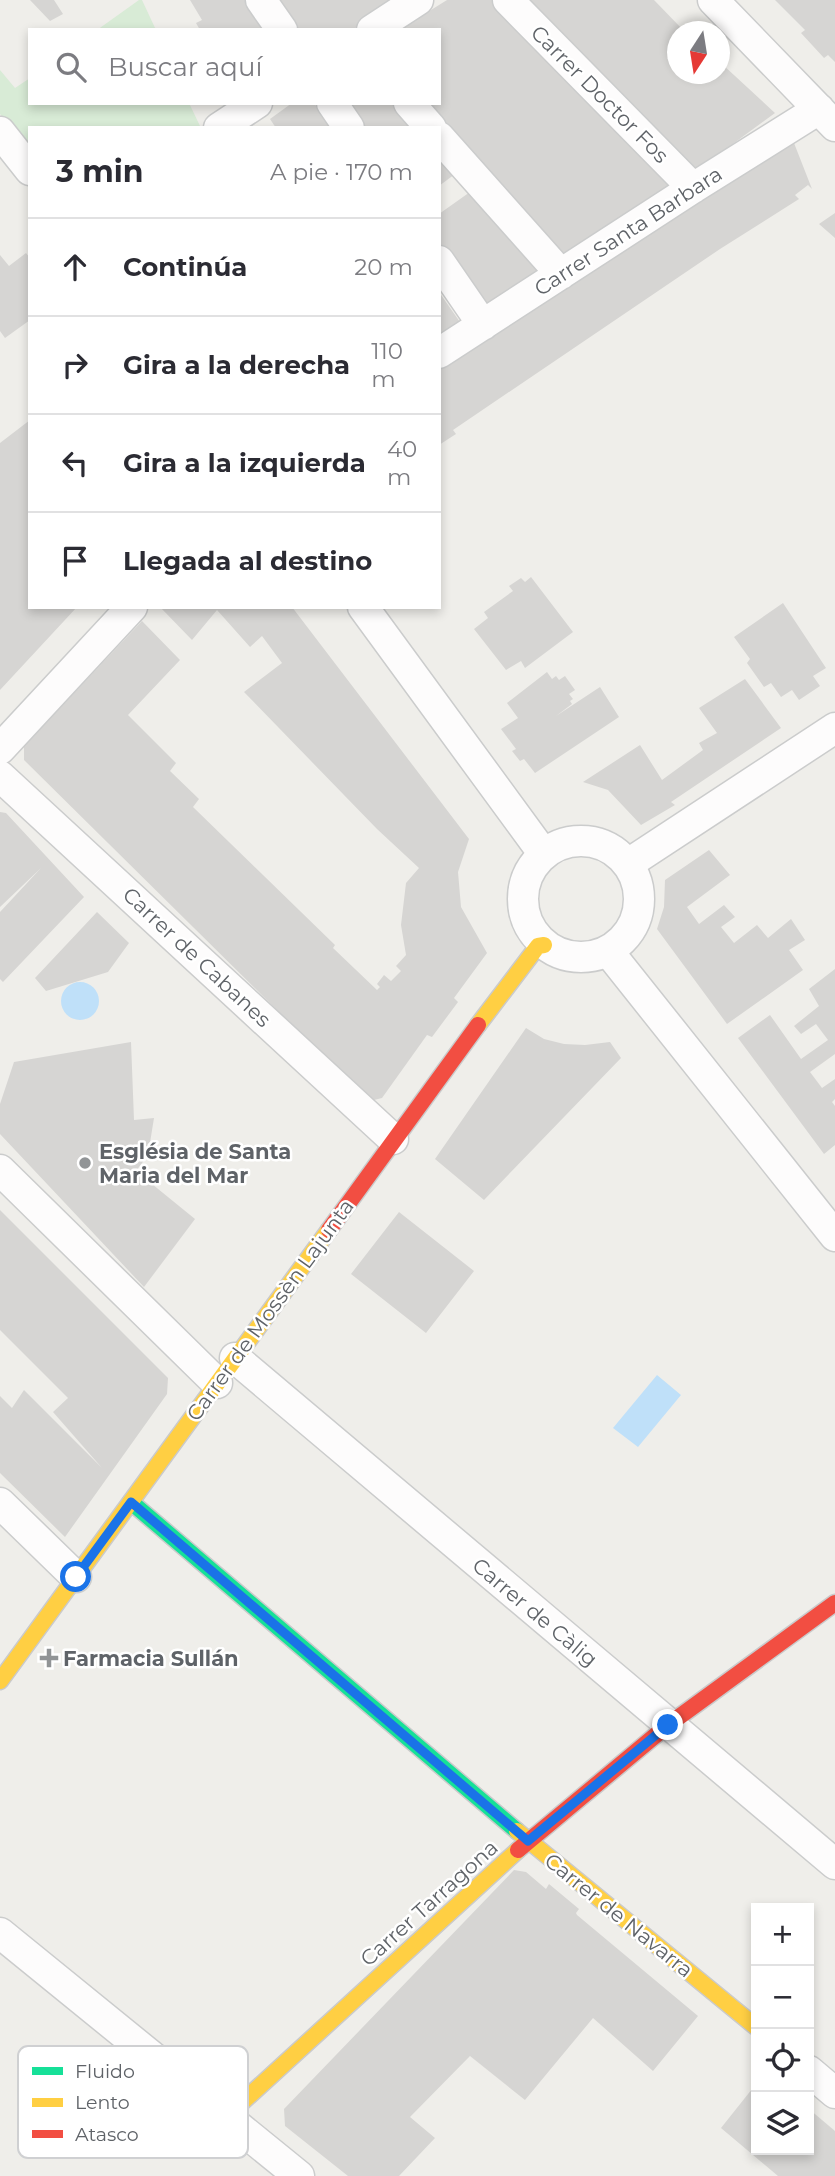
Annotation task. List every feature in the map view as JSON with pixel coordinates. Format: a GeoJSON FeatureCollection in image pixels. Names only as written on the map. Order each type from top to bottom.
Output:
{"type":"FeatureCollection","features":[{"type":"Feature","properties":{"kind":"street"},"geometry":{"type":"LineString","coordinates":[[261,0],[281,28]]}},
{"type":"Feature","properties":{"kind":"street"},"geometry":{"type":"LineString","coordinates":[[375,28],[418,0]]}},
{"type":"Feature","properties":{"kind":"street","name":"Carrer Doctor Fos"},"geometry":{"type":"LineString","coordinates":[[508,0],[693,188]]}},
{"type":"Feature","properties":{"kind":"street"},"geometry":{"type":"LineString","coordinates":[[713,0],[827,118]]}},
{"type":"Feature","properties":{"kind":"street"},"geometry":{"type":"LineString","coordinates":[[222,126],[254,105]]}},
{"type":"Feature","properties":{"kind":"street"},"geometry":{"type":"LineString","coordinates":[[333,105],[348,126]]}},
{"type":"Feature","properties":{"kind":"street"},"geometry":{"type":"LineString","coordinates":[[411,105],[429,126]]}},
{"type":"Feature","properties":{"kind":"street","name":"Carrer Santa Barbara"},"geometry":{"type":"LineString","coordinates":[[441,353],[693,188],[827,118]]}},
{"type":"Feature","properties":{"kind":"street"},"geometry":{"type":"LineString","coordinates":[[0,132],[28,167]]}},
{"type":"Feature","properties":{"kind":"street"},"geometry":{"type":"LineString","coordinates":[[441,139],[561,274]]}},
{"type":"Feature","properties":{"kind":"street"},"geometry":{"type":"LineString","coordinates":[[441,264],[482,325]]}},
{"type":"Feature","properties":{"kind":"street"},"geometry":{"type":"LineString","coordinates":[[0,749],[130,609]]}},
{"type":"Feature","properties":{"kind":"street"},"geometry":{"type":"LineString","coordinates":[[364,609],[543,853]]}},
{"type":"Feature","properties":{"kind":"street"},"geometry":{"type":"LineString","coordinates":[[628,864],[835,729]]}},
{"type":"Feature","properties":{"kind":"street","name":"Carrer de Cabanes"},"geometry":{"type":"LineString","coordinates":[[0,776],[393,1139]]}},
{"type":"Feature","properties":{"kind":"street"},"geometry":{"type":"LineString","coordinates":[[578,840],[597,843],[614,850],[628,864],[636,879],[638,912],[621,941],[608,951],[575,957],[559,953],[544,945],[532,932],[522,900],[524,882],[543,853],[560,844],[578,840]]}},
{"type":"Feature","properties":{"kind":"street","name":"Carrer de Mossèn Lajunta"},"geometry":{"type":"LineString","coordinates":[[0,1681],[519,968],[538,946],[544,945]]}},
{"type":"Feature","properties":{"kind":"street"},"geometry":{"type":"LineString","coordinates":[[608,951],[835,1236]]}},
{"type":"Feature","properties":{"kind":"street"},"geometry":{"type":"LineString","coordinates":[[0,1170],[217,1383]]}},
{"type":"Feature","properties":{"kind":"street","name":"Carrer de Càlig"},"geometry":{"type":"LineString","coordinates":[[235,1358],[835,1864]]}},
{"type":"Feature","properties":{"kind":"street","name":"Carrer de Navarra"},"geometry":{"type":"LineString","coordinates":[[131,1502],[528,1841],[751,2023]]}},
{"type":"Feature","properties":{"kind":"street"},"geometry":{"type":"LineString","coordinates":[[0,1503],[76,1577]]}},
{"type":"Feature","properties":{"kind":"street","name":"Carrer Tarragona"},"geometry":{"type":"LineString","coordinates":[[248,2097],[528,1841],[668,1725],[835,1603]]}},
{"type":"Feature","properties":{"kind":"street"},"geometry":{"type":"LineString","coordinates":[[0,1933],[140,2046]]}},
{"type":"Feature","properties":{"kind":"street"},"geometry":{"type":"LineString","coordinates":[[814,2075],[835,2093]]}},
{"type":"Feature","properties":{"kind":"street"},"geometry":{"type":"LineString","coordinates":[[248,2134],[299,2176]]}},
{"type":"Feature","properties":{"kind":"green space"},"geometry":{"type":"Polygon","coordinates":[[[142,0],[155,28],[100,28],[142,0]]]}},
{"type":"Feature","properties":{"kind":"green space"},"geometry":{"type":"Polygon","coordinates":[[[0,70],[15,88],[28,79],[28,105],[190,105],[200,126],[28,126],[28,150],[0,114],[0,70]]]}},
{"type":"Feature","properties":{"kind":"water"},"geometry":{"type":"Polygon","coordinates":[[[80,982],[93,988],[99,1001],[93,1014],[80,1020],[67,1014],[61,1001],[67,988],[80,982]]]}},
{"type":"Feature","properties":{"kind":"water"},"geometry":{"type":"Polygon","coordinates":[[[657,1375],[681,1395],[638,1447],[613,1428],[657,1375]]]}},
{"type":"Feature","properties":{"kind":"building"},"geometry":{"type":"Polygon","coordinates":[[[30,0],[54,0],[63,14],[50,21],[30,0]]]}},
{"type":"Feature","properties":{"kind":"building"},"geometry":{"type":"Polygon","coordinates":[[[190,0],[246,0],[264,28],[199,28],[196,23],[202,20],[190,0]]]}},
{"type":"Feature","properties":{"kind":"building"},"geometry":{"type":"Polygon","coordinates":[[[275,0],[398,0],[355,28],[296,28],[275,0]]]}},
{"type":"Feature","properties":{"kind":"building"},"geometry":{"type":"Polygon","coordinates":[[[447,0],[493,0],[672,188],[562,260],[427,105],[441,105],[441,28],[402,28],[447,0]]]}},
{"type":"Feature","properties":{"kind":"building"},"geometry":{"type":"Polygon","coordinates":[[[526,0],[654,0],[674,21],[667,21],[667,84],[730,84],[730,71],[775,113],[692,174],[526,0]]]}},
{"type":"Feature","properties":{"kind":"building"},"geometry":{"type":"Polygon","coordinates":[[[775,0],[835,0],[835,62],[828,55],[824,58],[801,33],[805,30],[775,0]]]}},
{"type":"Feature","properties":{"kind":"building"},"geometry":{"type":"Polygon","coordinates":[[[289,105],[315,105],[329,126],[275,126],[270,119],[289,105]]]}},
{"type":"Feature","properties":{"kind":"building"},"geometry":{"type":"Polygon","coordinates":[[[345,105],[395,105],[412,126],[360,126],[345,105]]]}},
{"type":"Feature","properties":{"kind":"building"},"geometry":{"type":"Polygon","coordinates":[[[780,139],[794,143],[812,189],[808,185],[795,195],[799,199],[720,249],[453,430],[456,434],[441,444],[441,369],[780,139]]]}},
{"type":"Feature","properties":{"kind":"building"},"geometry":{"type":"Polygon","coordinates":[[[441,159],[455,174],[441,184],[441,159]]]}},
{"type":"Feature","properties":{"kind":"building"},"geometry":{"type":"Polygon","coordinates":[[[470,192],[541,274],[484,311],[441,248],[441,213],[470,192]]]}},
{"type":"Feature","properties":{"kind":"building"},"geometry":{"type":"Polygon","coordinates":[[[835,213],[835,238],[819,224],[835,213]]]}},
{"type":"Feature","properties":{"kind":"building"},"geometry":{"type":"Polygon","coordinates":[[[26,253],[28,256],[28,321],[5,338],[0,331],[0,255],[9,266],[26,253]]]}},
{"type":"Feature","properties":{"kind":"building"},"geometry":{"type":"Polygon","coordinates":[[[441,295],[462,325],[441,341],[441,295]]]}},
{"type":"Feature","properties":{"kind":"building"},"geometry":{"type":"Polygon","coordinates":[[[28,422],[28,609],[75,609],[0,690],[0,443],[28,422]]]}},
{"type":"Feature","properties":{"kind":"building"},"geometry":{"type":"Polygon","coordinates":[[[531,577],[573,632],[525,668],[521,661],[506,670],[474,629],[488,618],[484,612],[513,591],[509,586],[521,578],[525,582],[531,577]]]}},
{"type":"Feature","properties":{"kind":"building"},"geometry":{"type":"Polygon","coordinates":[[[783,603],[826,668],[813,676],[820,686],[799,700],[792,690],[781,697],[771,683],[764,687],[747,663],[750,659],[734,637],[783,603]]]}},
{"type":"Feature","properties":{"kind":"building"},"geometry":{"type":"Polygon","coordinates":[[[162,609],[294,609],[469,839],[458,872],[461,907],[487,953],[454,998],[458,1002],[432,1037],[427,1035],[382,1098],[374,1100],[280,1013],[24,760],[24,746],[142,621],[180,660],[128,715],[176,763],[170,771],[199,799],[193,807],[335,945],[333,948],[377,990],[380,987],[377,984],[384,975],[391,981],[401,971],[396,966],[406,955],[401,925],[406,883],[419,868],[377,829],[244,692],[282,663],[262,636],[250,647],[217,610],[192,640],[162,609]]]}},
{"type":"Feature","properties":{"kind":"building"},"geometry":{"type":"Polygon","coordinates":[[[547,672],[552,679],[556,676],[559,680],[565,676],[575,690],[569,694],[573,699],[570,701],[572,704],[556,716],[600,687],[619,717],[535,773],[524,759],[520,761],[512,751],[516,749],[501,729],[518,718],[507,703],[547,672]]]}},
{"type":"Feature","properties":{"kind":"building"},"geometry":{"type":"Polygon","coordinates":[[[745,679],[781,728],[671,802],[675,805],[641,825],[608,790],[583,782],[640,745],[662,780],[703,750],[699,743],[717,733],[699,708],[745,679]]]}},
{"type":"Feature","properties":{"kind":"building"},"geometry":{"type":"Polygon","coordinates":[[[0,812],[6,813],[84,897],[3,982],[0,979],[0,912],[41,868],[0,907],[0,812]]]}},
{"type":"Feature","properties":{"kind":"building"},"geometry":{"type":"Polygon","coordinates":[[[709,850],[730,875],[687,907],[699,924],[724,905],[735,917],[721,927],[734,943],[757,925],[768,938],[791,919],[805,940],[789,950],[803,970],[727,1024],[657,929],[664,907],[665,880],[709,850]]]}},
{"type":"Feature","properties":{"kind":"building"},"geometry":{"type":"Polygon","coordinates":[[[97,912],[129,943],[108,972],[46,991],[35,978],[97,912]]]}},
{"type":"Feature","properties":{"kind":"building"},"geometry":{"type":"Polygon","coordinates":[[[835,969],[835,1054],[810,1072],[822,1088],[835,1079],[835,1099],[832,1102],[835,1106],[835,1145],[824,1154],[738,1038],[770,1015],[801,1059],[828,1040],[816,1024],[801,1034],[794,1026],[819,1006],[809,989],[835,969]]]}},
{"type":"Feature","properties":{"kind":"building"},"geometry":{"type":"Polygon","coordinates":[[[526,1028],[544,1039],[564,1044],[610,1042],[621,1058],[484,1200],[435,1159],[526,1028]]]}},
{"type":"Feature","properties":{"kind":"building","name":"Església de Santa Maria del Mar"},"geometry":{"type":"Polygon","coordinates":[[[131,1042],[134,1120],[154,1118],[148,1155],[136,1171],[195,1219],[144,1287],[0,1134],[0,1104],[14,1062],[131,1042]]]}},
{"type":"Feature","properties":{"kind":"building"},"geometry":{"type":"Polygon","coordinates":[[[0,1210],[168,1378],[167,1394],[65,1537],[0,1473],[0,1396],[12,1408],[24,1390],[102,1468],[53,1412],[68,1398],[0,1330],[0,1210]]]}},
{"type":"Feature","properties":{"kind":"building"},"geometry":{"type":"Polygon","coordinates":[[[399,1212],[474,1271],[426,1333],[351,1274],[399,1212]]]}},
{"type":"Feature","properties":{"kind":"building"},"geometry":{"type":"Polygon","coordinates":[[[514,1870],[526,1872],[546,1889],[549,1884],[579,1909],[577,1915],[698,2016],[653,2071],[593,2018],[525,2100],[470,2056],[410,2117],[435,2138],[399,2176],[348,2176],[285,2126],[284,2109],[514,1870]]]}},
{"type":"Feature","properties":{"kind":"building"},"geometry":{"type":"Polygon","coordinates":[[[751,2090],[751,2153],[721,2128],[751,2090]]]}},
{"type":"Feature","properties":{"kind":"building"},"geometry":{"type":"Polygon","coordinates":[[[814,2113],[835,2131],[835,2176],[778,2176],[753,2155],[814,2155],[814,2113]]]}},
{"type":"Feature","properties":{"kind":"traffic: fast"},"geometry":{"type":"LineString","coordinates":[[131,1502],[517,1831]]}},
{"type":"Feature","properties":{"kind":"traffic: slow"},"geometry":{"type":"LineString","coordinates":[[478,1025],[538,946],[544,945]]}},
{"type":"Feature","properties":{"kind":"traffic: slow"},"geometry":{"type":"LineString","coordinates":[[0,1681],[329,1230]]}},
{"type":"Feature","properties":{"kind":"traffic: slow"},"geometry":{"type":"LineString","coordinates":[[517,1831],[751,2023]]}},
{"type":"Feature","properties":{"kind":"traffic: slow"},"geometry":{"type":"LineString","coordinates":[[248,2097],[518,1850]]}},
{"type":"Feature","properties":{"kind":"traffic: jam"},"geometry":{"type":"LineString","coordinates":[[329,1230],[478,1025]]}},
{"type":"Feature","properties":{"kind":"traffic: jam"},"geometry":{"type":"LineString","coordinates":[[518,1850],[668,1725],[835,1603]]}},
{"type":"Feature","properties":{"kind":"place","name":"Església de Santa Maria del Mar"},"geometry":{"type":"Point","coordinates":[85,1163]}},
{"type":"Feature","properties":{"kind":"place","name":"Farmacia Sullán"},"geometry":{"type":"Point","coordinates":[49,1658]}},
{"type":"Feature","properties":{"kind":"route"},"geometry":{"type":"LineString","coordinates":[[76,1577],[131,1502],[528,1841],[668,1725]]}}]}
